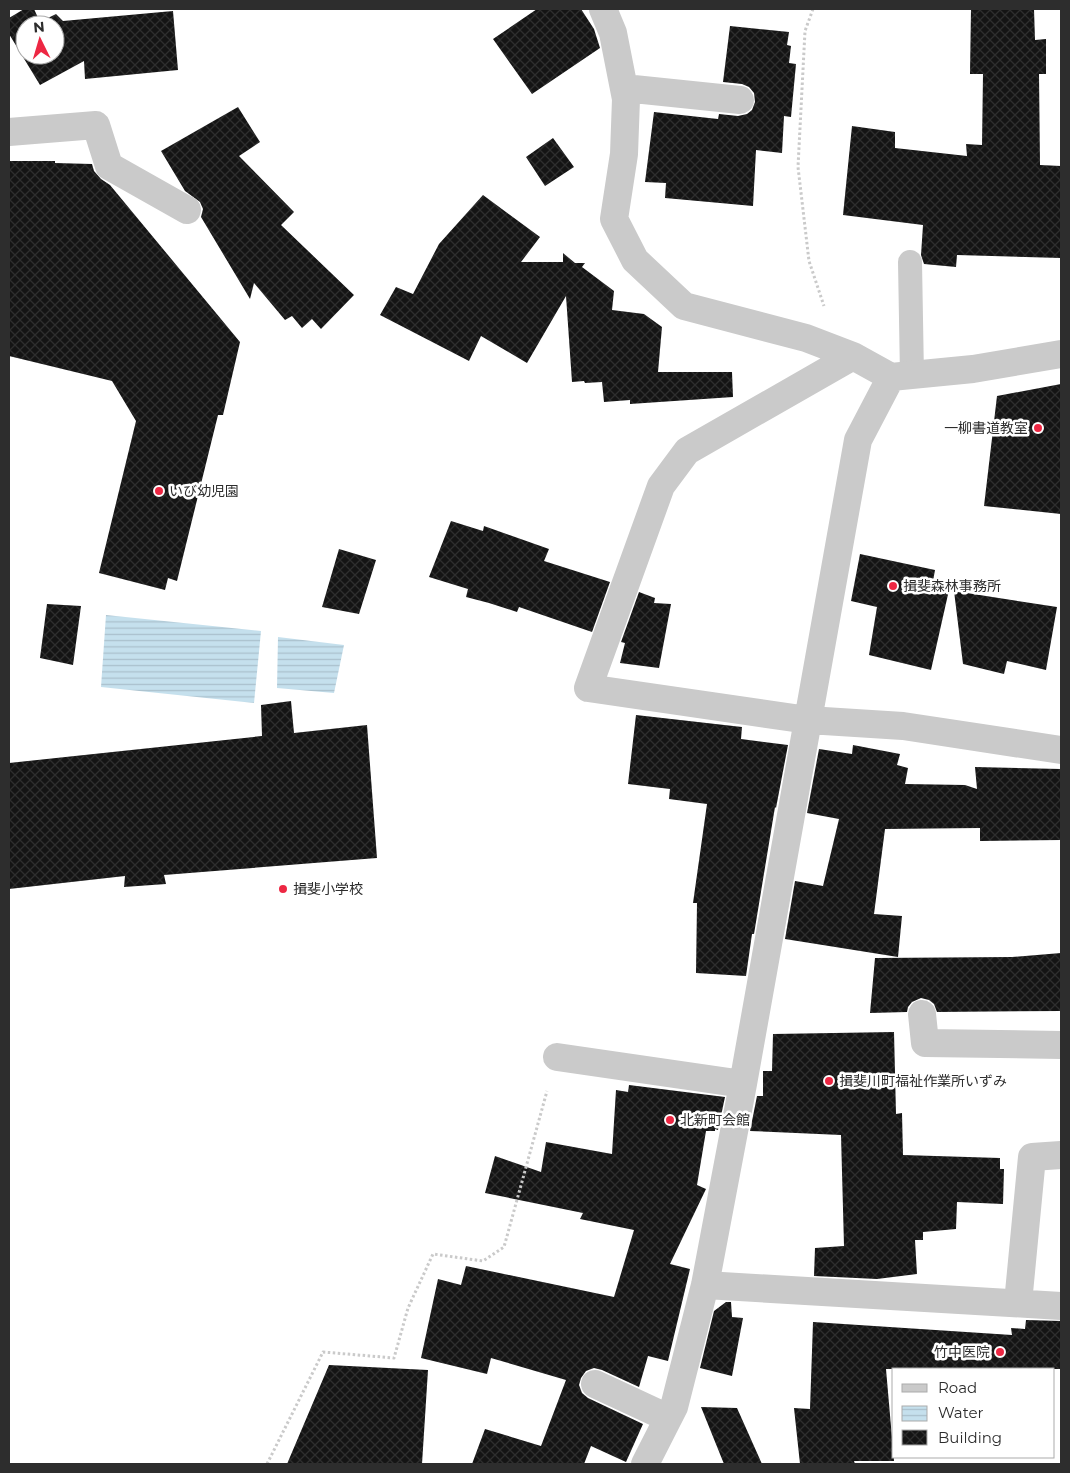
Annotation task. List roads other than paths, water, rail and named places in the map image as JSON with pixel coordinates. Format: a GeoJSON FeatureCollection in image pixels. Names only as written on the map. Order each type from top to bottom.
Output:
{"type":"FeatureCollection","features":[{"type":"Feature","properties":{"kind":"street"},"geometry":{"type":"LineString","coordinates":[[603,9],[612,33],[626,99],[624,154],[614,219],[635,260],[684,306],[806,338],[902,376],[973,369],[1061,354]]}},
{"type":"Feature","properties":{"kind":"street"},"geometry":{"type":"LineString","coordinates":[[624,88],[740,100]]}},
{"type":"Feature","properties":{"kind":"street"},"geometry":{"type":"LineString","coordinates":[[9,132],[96,125],[109,166],[188,210]]}},
{"type":"Feature","properties":{"kind":"street"},"geometry":{"type":"LineString","coordinates":[[846,353],[687,452],[661,486],[588,688],[808,720],[903,726],[1061,750]]}},
{"type":"Feature","properties":{"kind":"street"},"geometry":{"type":"LineString","coordinates":[[645,1464],[674,1408],[704,1286],[743,1084],[858,440],[902,376]]}},
{"type":"Feature","properties":{"kind":"street"},"geometry":{"type":"LineString","coordinates":[[922,1014],[925,1043],[1061,1045]]}},
{"type":"Feature","properties":{"kind":"street"},"geometry":{"type":"LineString","coordinates":[[557,1056],[743,1084]]}},
{"type":"Feature","properties":{"kind":"street"},"geometry":{"type":"LineString","coordinates":[[1018,1303],[1032,1157],[1061,1155]]}},
{"type":"Feature","properties":{"kind":"street"},"geometry":{"type":"LineString","coordinates":[[704,1286],[1061,1306]]}},
{"type":"Feature","properties":{"kind":"street"},"geometry":{"type":"LineString","coordinates":[[595,1384],[668,1418]]}},
{"type":"Feature","properties":{"kind":"lane"},"geometry":{"type":"LineString","coordinates":[[902,376],[910,262]]}},
{"type":"Feature","properties":{"kind":"water"},"geometry":{"type":"Polygon","coordinates":[[[106,615],[261,631],[254,703],[101,687],[106,615]]]}},
{"type":"Feature","properties":{"kind":"water"},"geometry":{"type":"Polygon","coordinates":[[[278,637],[344,645],[334,693],[277,688],[278,637]]]}},
{"type":"Feature","properties":{"kind":"place","name":"一柳書道教室"},"geometry":{"type":"Point","coordinates":[1038,428]}},
{"type":"Feature","properties":{"kind":"place","name":"いび幼児園"},"geometry":{"type":"Point","coordinates":[159,491]}},
{"type":"Feature","properties":{"kind":"place","name":"揖斐森林事務所"},"geometry":{"type":"Point","coordinates":[893,586]}},
{"type":"Feature","properties":{"kind":"place","name":"揖斐小学校"},"geometry":{"type":"Point","coordinates":[283,889]}},
{"type":"Feature","properties":{"kind":"place","name":"揖斐川町福祉作業所いずみ"},"geometry":{"type":"Point","coordinates":[829,1081]}},
{"type":"Feature","properties":{"kind":"place","name":"北新町会館"},"geometry":{"type":"Point","coordinates":[670,1120]}},
{"type":"Feature","properties":{"kind":"place","name":"竹中医院"},"geometry":{"type":"Point","coordinates":[1000,1352]}}]}
